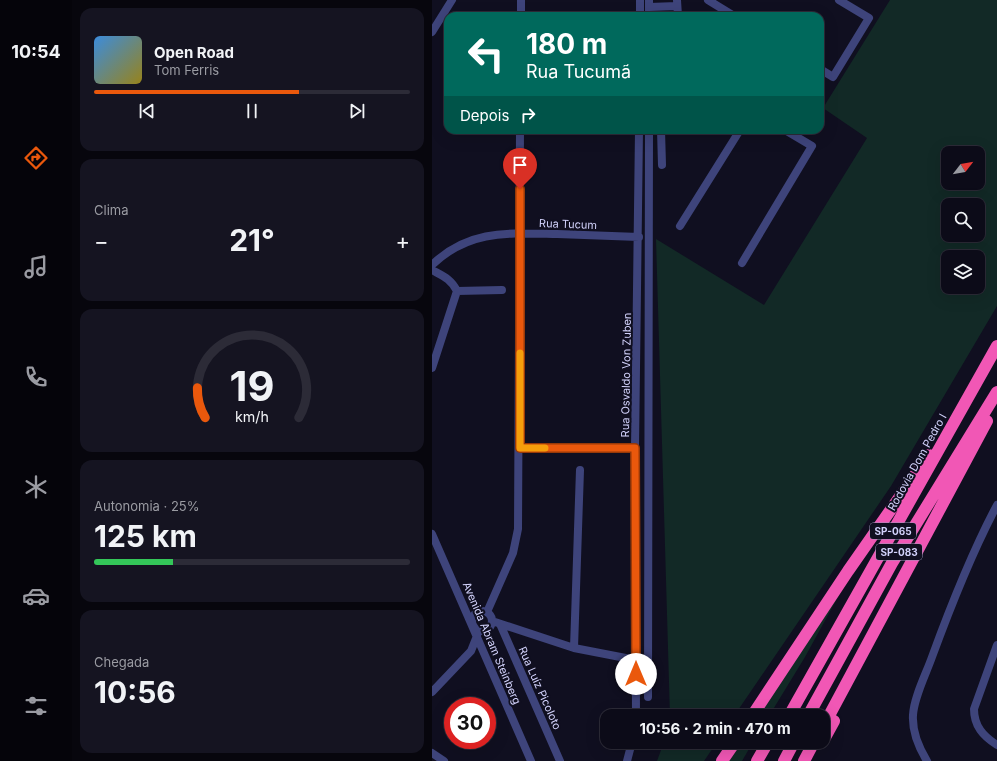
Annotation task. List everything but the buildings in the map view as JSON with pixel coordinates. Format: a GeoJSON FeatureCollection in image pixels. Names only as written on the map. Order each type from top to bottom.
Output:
{"type":"FeatureCollection","features":[{"type":"Feature","properties":{"kind":"highway","name":"Rodovia Dom Pedro I"},"geometry":{"type":"LineString","coordinates":[[793,709],[840,623],[928,470],[964,402],[997,346]]}},
{"type":"Feature","properties":{"kind":"highway","name":"SP-083"},"geometry":{"type":"LineString","coordinates":[[812,709],[892,563],[997,392]]}},
{"type":"Feature","properties":{"kind":"highway"},"geometry":{"type":"LineString","coordinates":[[757,709],[848,571],[964,402]]}},
{"type":"Feature","properties":{"kind":"highway","name":"SP-065"},"geometry":{"type":"LineString","coordinates":[[830,714],[906,576],[936,515],[997,403]]}},
{"type":"Feature","properties":{"kind":"highway"},"geometry":{"type":"LineString","coordinates":[[830,728],[880,636],[906,576]]}},
{"type":"Feature","properties":{"kind":"highway"},"geometry":{"type":"LineString","coordinates":[[788,709],[840,623]]}},
{"type":"Feature","properties":{"kind":"highway"},"geometry":{"type":"LineString","coordinates":[[722,761],[730,749]]}},
{"type":"Feature","properties":{"kind":"highway"},"geometry":{"type":"LineString","coordinates":[[757,761],[764,749]]}},
{"type":"Feature","properties":{"kind":"highway"},"geometry":{"type":"LineString","coordinates":[[764,761],[770,749]]}},
{"type":"Feature","properties":{"kind":"highway"},"geometry":{"type":"LineString","coordinates":[[784,761],[790,749]]}},
{"type":"Feature","properties":{"kind":"highway"},"geometry":{"type":"LineString","coordinates":[[804,761],[810,749]]}},
{"type":"Feature","properties":{"kind":"highway"},"geometry":{"type":"LineString","coordinates":[[812,761],[819,749]]}},
{"type":"Feature","properties":{"kind":"street"},"geometry":{"type":"LineString","coordinates":[[444,12],[452,0]]}},
{"type":"Feature","properties":{"kind":"street"},"geometry":{"type":"LineString","coordinates":[[521,0],[521,12]]}},
{"type":"Feature","properties":{"kind":"street"},"geometry":{"type":"LineString","coordinates":[[640,0],[640,12]]}},
{"type":"Feature","properties":{"kind":"street"},"geometry":{"type":"LineString","coordinates":[[708,0],[728,12]]}},
{"type":"Feature","properties":{"kind":"street"},"geometry":{"type":"LineString","coordinates":[[824,71],[833,77],[869,18],[839,0]]}},
{"type":"Feature","properties":{"kind":"street"},"geometry":{"type":"LineString","coordinates":[[649,3],[677,3]]}},
{"type":"Feature","properties":{"kind":"street"},"geometry":{"type":"LineString","coordinates":[[432,32],[444,13]]}},
{"type":"Feature","properties":{"kind":"street"},"geometry":{"type":"LineString","coordinates":[[487,612],[513,552],[518,529],[520,448],[520,134]]}},
{"type":"Feature","properties":{"kind":"street","name":"Rua Osvaldo Von Zuben"},"geometry":{"type":"LineString","coordinates":[[636,709],[635,448],[640,134]]}},
{"type":"Feature","properties":{"kind":"street","name":"Rua Osvaldo Von Zuben"},"geometry":{"type":"LineString","coordinates":[[648,697],[649,134]]}},
{"type":"Feature","properties":{"kind":"street"},"geometry":{"type":"LineString","coordinates":[[661,134],[662,165]]}},
{"type":"Feature","properties":{"kind":"street"},"geometry":{"type":"LineString","coordinates":[[680,226],[738,134]]}},
{"type":"Feature","properties":{"kind":"street"},"geometry":{"type":"LineString","coordinates":[[742,262],[812,146],[792,134]]}},
{"type":"Feature","properties":{"kind":"street","name":"Rua Tucum"},"geometry":{"type":"LineString","coordinates":[[432,265],[452,248],[477,238],[504,233],[639,237]]}},
{"type":"Feature","properties":{"kind":"street"},"geometry":{"type":"LineString","coordinates":[[432,270],[447,277],[457,291],[432,368]]}},
{"type":"Feature","properties":{"kind":"street"},"geometry":{"type":"LineString","coordinates":[[457,291],[502,290]]}},
{"type":"Feature","properties":{"kind":"street"},"geometry":{"type":"LineString","coordinates":[[520,448],[635,448]]}},
{"type":"Feature","properties":{"kind":"street"},"geometry":{"type":"LineString","coordinates":[[574,648],[580,470]]}},
{"type":"Feature","properties":{"kind":"street"},"geometry":{"type":"LineString","coordinates":[[927,761],[915,735],[913,715],[921,687],[958,586],[978,540],[997,505]]}},
{"type":"Feature","properties":{"kind":"street","name":"Avenida Abram Steinberg"},"geometry":{"type":"LineString","coordinates":[[432,534],[531,761]]}},
{"type":"Feature","properties":{"kind":"street"},"geometry":{"type":"LineString","coordinates":[[487,612],[477,612],[473,616],[473,626],[482,631],[487,630],[496,623]]}},
{"type":"Feature","properties":{"kind":"street"},"geometry":{"type":"LineString","coordinates":[[487,612],[496,623],[574,648],[636,660]]}},
{"type":"Feature","properties":{"kind":"street","name":"Rua Luíz Picoloto"},"geometry":{"type":"LineString","coordinates":[[496,623],[560,761]]}},
{"type":"Feature","properties":{"kind":"street"},"geometry":{"type":"LineString","coordinates":[[432,692],[471,651],[477,636]]}},
{"type":"Feature","properties":{"kind":"street"},"geometry":{"type":"LineString","coordinates":[[997,645],[974,709],[974,720],[980,730],[988,739],[997,745]]}},
{"type":"Feature","properties":{"kind":"street"},"geometry":{"type":"LineString","coordinates":[[627,761],[630,749]]}},
{"type":"Feature","properties":{"kind":"street"},"geometry":{"type":"LineString","coordinates":[[432,753],[444,761]]}},
{"type":"Feature","properties":{"kind":"green space"},"geometry":{"type":"Polygon","coordinates":[[[890,0],[997,0],[997,306],[891,486],[739,709],[670,709],[656,239],[764,305],[867,138],[824,109],[824,106],[890,0]]]}},
{"type":"Feature","properties":{"kind":"green space"},"geometry":{"type":"Polygon","coordinates":[[[836,595],[839,595],[805,657],[773,709],[761,709],[836,595]]]}},
{"type":"Feature","properties":{"kind":"green space"},"geometry":{"type":"Polygon","coordinates":[[[661,749],[712,749],[704,761],[657,761],[661,749]]]}},
{"type":"Feature","properties":{"kind":"green space"},"geometry":{"type":"Polygon","coordinates":[[[735,749],[749,749],[742,761],[727,761],[735,749]]]}},
{"type":"Feature","properties":{"kind":"slow traffic"},"geometry":{"type":"LineString","coordinates":[[520,353],[520,448],[545,448]]}},
{"type":"Feature","properties":{"kind":"route"},"geometry":{"type":"LineString","coordinates":[[520,189],[520,448],[635,448],[636,674]]}}]}
